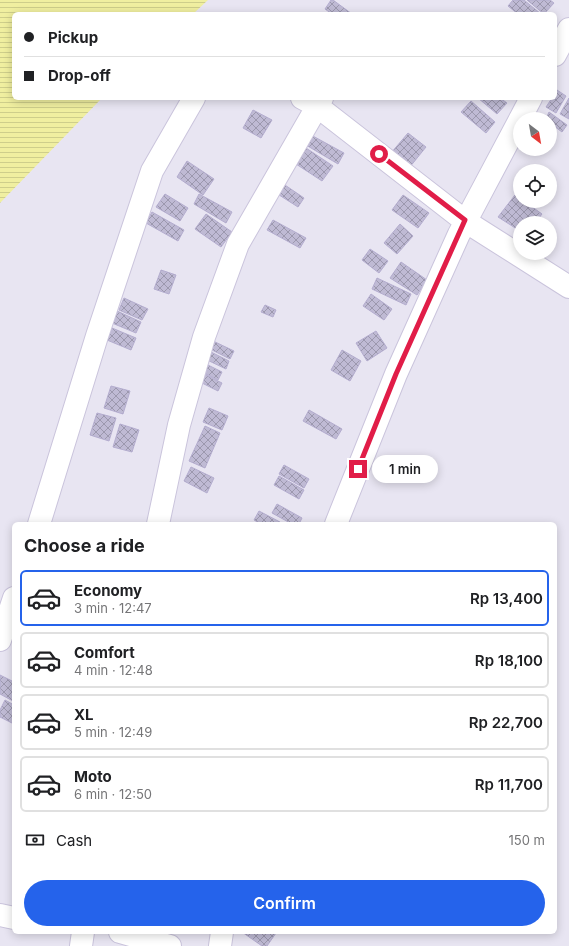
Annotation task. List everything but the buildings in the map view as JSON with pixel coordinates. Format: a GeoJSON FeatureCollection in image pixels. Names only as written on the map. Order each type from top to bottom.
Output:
{"type":"FeatureCollection","features":[{"type":"Feature","properties":{"kind":"street"},"geometry":{"type":"LineString","coordinates":[[557,51],[569,29]]}},
{"type":"Feature","properties":{"kind":"street"},"geometry":{"type":"LineString","coordinates":[[40,522],[97,336],[152,171],[193,100]]}},
{"type":"Feature","properties":{"kind":"street"},"geometry":{"type":"LineString","coordinates":[[524,112],[531,100]]}},
{"type":"Feature","properties":{"kind":"street"},"geometry":{"type":"LineString","coordinates":[[158,522],[179,425],[204,337],[238,244],[313,101],[465,220],[569,286]]}},
{"type":"Feature","properties":{"kind":"street"},"geometry":{"type":"LineString","coordinates":[[337,522],[396,374],[465,220],[513,132]]}},
{"type":"Feature","properties":{"kind":"street"},"geometry":{"type":"LineString","coordinates":[[0,640],[12,604]]}},
{"type":"Feature","properties":{"kind":"street"},"geometry":{"type":"LineString","coordinates":[[0,915],[12,918]]}},
{"type":"Feature","properties":{"kind":"street"},"geometry":{"type":"LineString","coordinates":[[127,934],[170,946]]}},
{"type":"Feature","properties":{"kind":"street"},"geometry":{"type":"LineString","coordinates":[[220,946],[222,934]]}},
{"type":"Feature","properties":{"kind":"shaded area"},"geometry":{"type":"Polygon","coordinates":[[[0,0],[208,0],[195,12],[12,12],[12,100],[100,100],[0,203],[0,0]]]}},
{"type":"Feature","properties":{"kind":"route"},"geometry":{"type":"LineString","coordinates":[[358,469],[396,374],[465,220],[379,154]]}}]}
